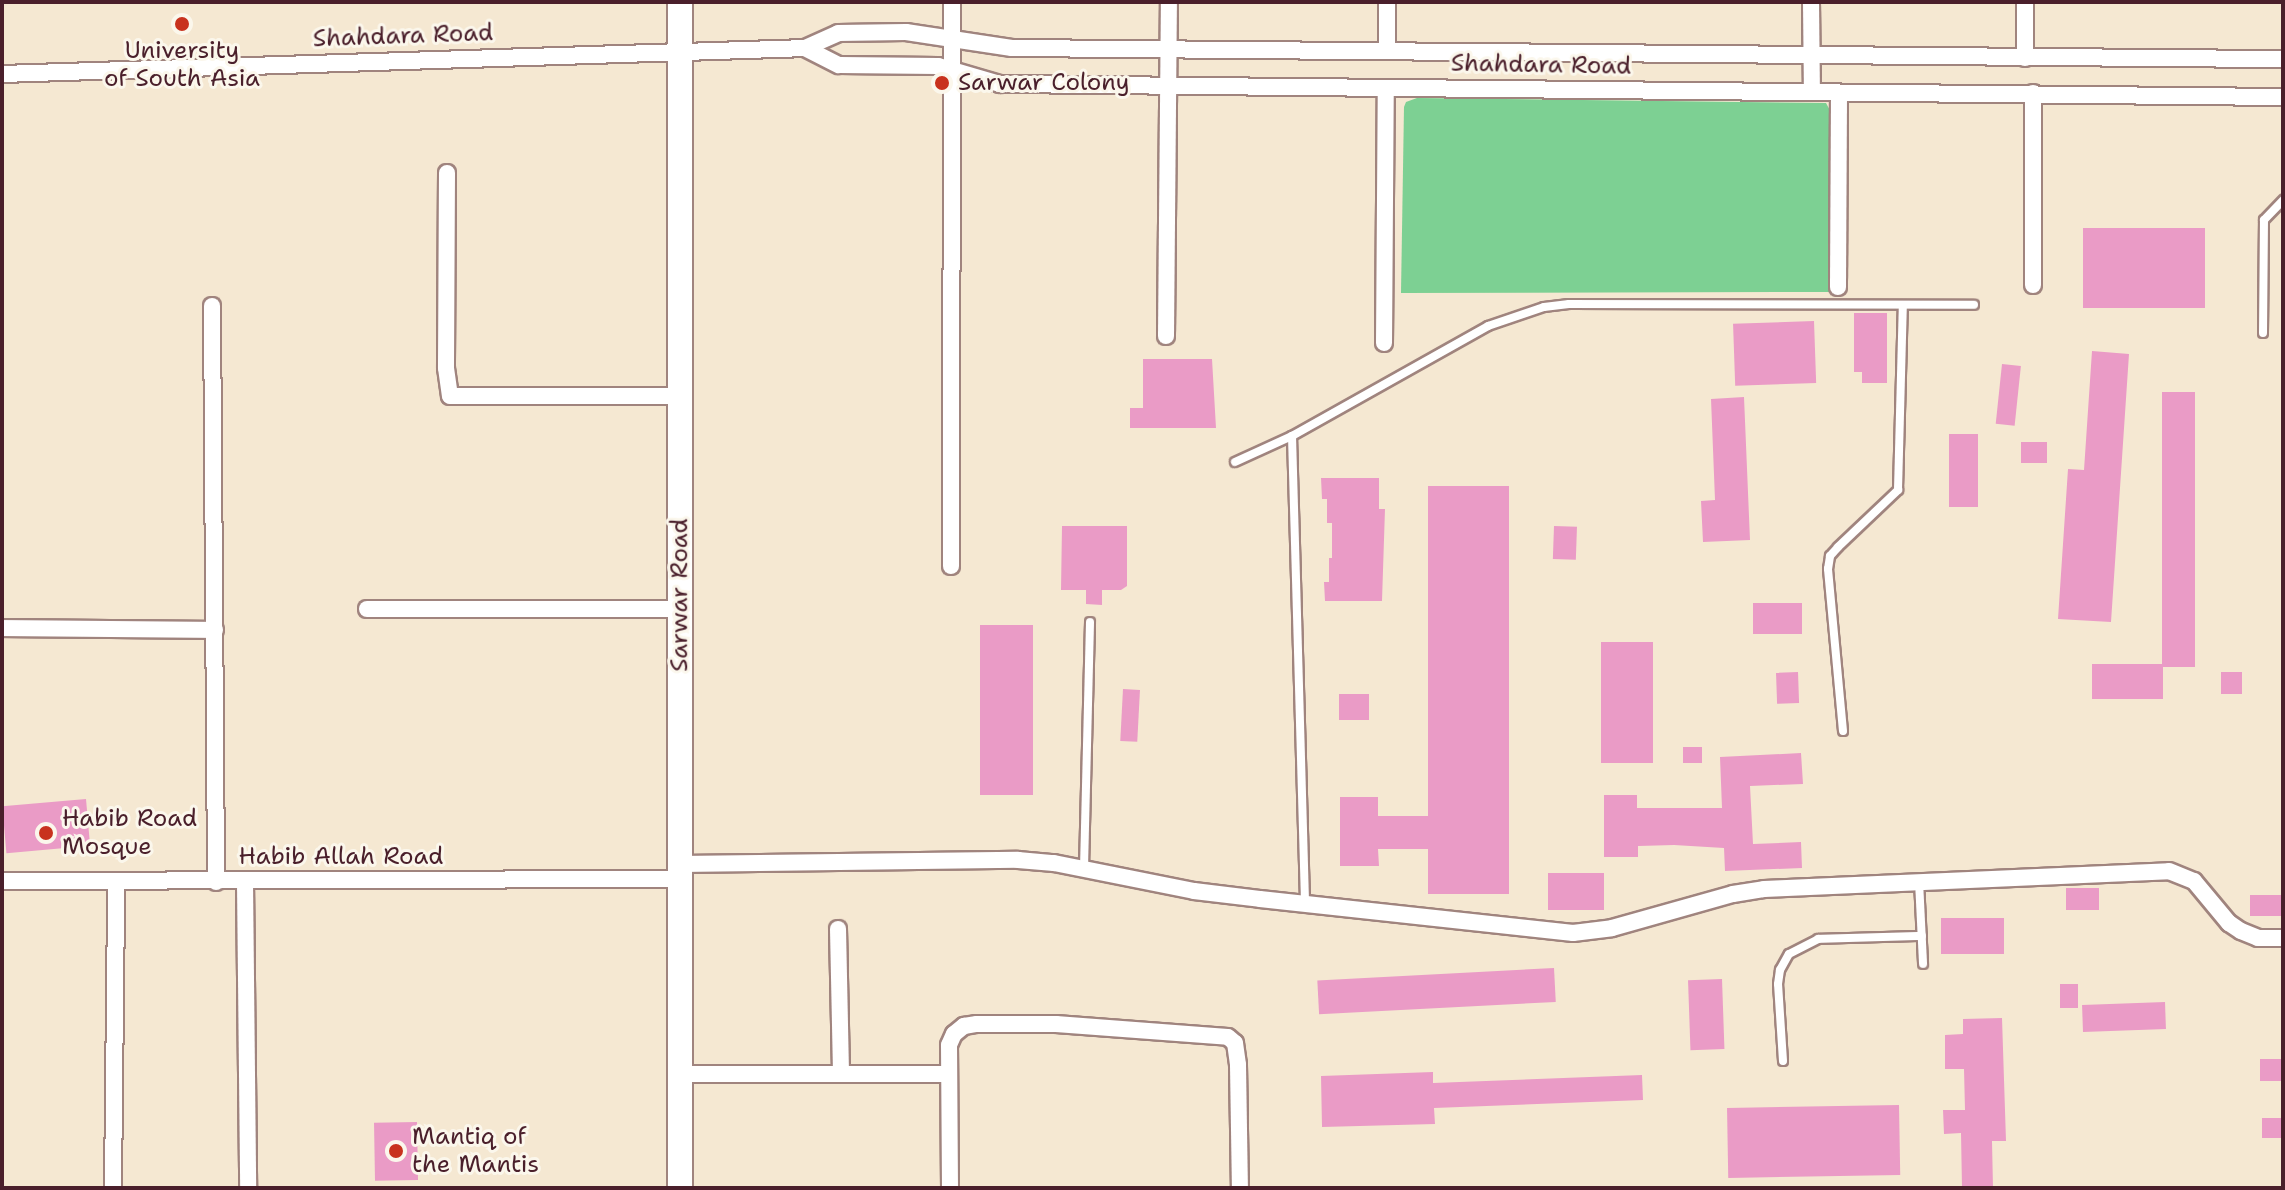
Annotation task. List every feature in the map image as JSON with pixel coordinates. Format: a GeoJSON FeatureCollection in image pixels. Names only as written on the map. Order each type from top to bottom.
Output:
{"type":"FeatureCollection","features":[{"type":"Feature","properties":{"kind":"street","name":"Sarwar Road"},"geometry":{"type":"LineString","coordinates":[[680,2],[680,1188]]}},
{"type":"Feature","properties":{"kind":"street"},"geometry":{"type":"LineString","coordinates":[[951,566],[952,2]]}},
{"type":"Feature","properties":{"kind":"street"},"geometry":{"type":"LineString","coordinates":[[1166,336],[1169,2]]}},
{"type":"Feature","properties":{"kind":"street"},"geometry":{"type":"LineString","coordinates":[[1387,2],[1387,51]]}},
{"type":"Feature","properties":{"kind":"street"},"geometry":{"type":"LineString","coordinates":[[1811,2],[1812,92]]}},
{"type":"Feature","properties":{"kind":"street"},"geometry":{"type":"LineString","coordinates":[[2025,2],[2025,58]]}},
{"type":"Feature","properties":{"kind":"street","name":"Shahdara Road"},"geometry":{"type":"LineString","coordinates":[[2,74],[805,48],[838,33],[906,32],[994,48],[2283,59]]}},
{"type":"Feature","properties":{"kind":"street","name":"Shahdara Road"},"geometry":{"type":"LineString","coordinates":[[805,48],[839,65],[912,65],[952,70],[1000,84],[2283,97]]}},
{"type":"Feature","properties":{"kind":"street"},"geometry":{"type":"LineString","coordinates":[[1384,343],[1386,88]]}},
{"type":"Feature","properties":{"kind":"street"},"geometry":{"type":"LineString","coordinates":[[1838,287],[1839,93]]}},
{"type":"Feature","properties":{"kind":"street"},"geometry":{"type":"LineString","coordinates":[[2033,93],[2033,285]]}},
{"type":"Feature","properties":{"kind":"street"},"geometry":{"type":"LineString","coordinates":[[447,173],[446,368],[450,396],[681,396]]}},
{"type":"Feature","properties":{"kind":"street"},"geometry":{"type":"LineString","coordinates":[[212,306],[216,882]]}},
{"type":"Feature","properties":{"kind":"street"},"geometry":{"type":"LineString","coordinates":[[367,609],[680,609]]}},
{"type":"Feature","properties":{"kind":"street"},"geometry":{"type":"LineString","coordinates":[[2,628],[215,630]]}},
{"type":"Feature","properties":{"kind":"street","name":"Habib Allah Road"},"geometry":{"type":"LineString","coordinates":[[2,881],[245,882],[1018,860],[1084,868],[1194,891],[1591,933],[1733,894],[1919,880],[2169,871],[2194,881],[2229,923],[2241,931],[2258,938],[2283,938]]}},
{"type":"Feature","properties":{"kind":"street"},"geometry":{"type":"LineString","coordinates":[[245,882],[248,1188]]}},
{"type":"Feature","properties":{"kind":"street"},"geometry":{"type":"LineString","coordinates":[[113,1188],[116,883]]}},
{"type":"Feature","properties":{"kind":"street"},"geometry":{"type":"LineString","coordinates":[[838,929],[841,1073]]}},
{"type":"Feature","properties":{"kind":"street"},"geometry":{"type":"LineString","coordinates":[[950,1188],[949,1045],[954,1034],[964,1026],[977,1024],[1056,1024],[1228,1037],[1235,1043],[1238,1065],[1240,1188]]}},
{"type":"Feature","properties":{"kind":"street"},"geometry":{"type":"LineString","coordinates":[[680,1074],[949,1074]]}},
{"type":"Feature","properties":{"kind":"lane"},"geometry":{"type":"LineString","coordinates":[[2263,333],[2264,220],[2283,200]]}},
{"type":"Feature","properties":{"kind":"lane"},"geometry":{"type":"LineString","coordinates":[[1235,462],[1292,436],[1488,326],[1544,307],[1569,304],[1974,305]]}},
{"type":"Feature","properties":{"kind":"lane"},"geometry":{"type":"LineString","coordinates":[[1843,731],[1828,569],[1830,556],[1898,490],[1903,305]]}},
{"type":"Feature","properties":{"kind":"lane"},"geometry":{"type":"LineString","coordinates":[[1292,436],[1305,902]]}},
{"type":"Feature","properties":{"kind":"lane"},"geometry":{"type":"LineString","coordinates":[[1084,868],[1090,622]]}},
{"type":"Feature","properties":{"kind":"lane"},"geometry":{"type":"LineString","coordinates":[[1919,880],[1923,964]]}},
{"type":"Feature","properties":{"kind":"lane"},"geometry":{"type":"LineString","coordinates":[[1783,1061],[1778,984],[1780,970],[1789,954],[1818,939],[1922,936]]}},
{"type":"Feature","properties":{"kind":"green space"},"geometry":{"type":"Polygon","coordinates":[[[1417,98],[1826,103],[1832,114],[1830,292],[1401,293],[1404,107],[1406,102],[1417,98]]]}},
{"type":"Feature","properties":{"kind":"building"},"geometry":{"type":"Polygon","coordinates":[[[2083,228],[2205,228],[2205,308],[2083,308],[2083,228]]]}},
{"type":"Feature","properties":{"kind":"building"},"geometry":{"type":"Polygon","coordinates":[[[1854,313],[1887,313],[1887,383],[1862,383],[1862,372],[1854,372],[1854,313]]]}},
{"type":"Feature","properties":{"kind":"building"},"geometry":{"type":"Polygon","coordinates":[[[1814,321],[1816,383],[1735,386],[1733,324],[1814,321]]]}},
{"type":"Feature","properties":{"kind":"building"},"geometry":{"type":"Polygon","coordinates":[[[2092,351],[2129,354],[2111,622],[2058,619],[2068,469],[2084,470],[2092,351]]]}},
{"type":"Feature","properties":{"kind":"building"},"geometry":{"type":"Polygon","coordinates":[[[1143,359],[1212,359],[1216,428],[1130,428],[1130,408],[1143,408],[1143,359]]]}},
{"type":"Feature","properties":{"kind":"building"},"geometry":{"type":"Polygon","coordinates":[[[2002,364],[2021,366],[2015,426],[1996,424],[2002,364]]]}},
{"type":"Feature","properties":{"kind":"building"},"geometry":{"type":"Polygon","coordinates":[[[2162,392],[2195,392],[2195,667],[2162,667],[2162,392]]]}},
{"type":"Feature","properties":{"kind":"building"},"geometry":{"type":"Polygon","coordinates":[[[1744,397],[1750,540],[1703,542],[1701,501],[1715,500],[1711,399],[1744,397]]]}},
{"type":"Feature","properties":{"kind":"building"},"geometry":{"type":"Polygon","coordinates":[[[1949,434],[1978,434],[1978,507],[1949,507],[1949,434]]]}},
{"type":"Feature","properties":{"kind":"building"},"geometry":{"type":"Polygon","coordinates":[[[2021,442],[2047,442],[2047,463],[2021,463],[2021,442]]]}},
{"type":"Feature","properties":{"kind":"building"},"geometry":{"type":"Polygon","coordinates":[[[1321,478],[1379,478],[1379,509],[1385,509],[1382,601],[1325,601],[1324,582],[1329,582],[1329,558],[1332,558],[1332,523],[1327,523],[1327,499],[1322,499],[1321,478]]]}},
{"type":"Feature","properties":{"kind":"building"},"geometry":{"type":"Polygon","coordinates":[[[1428,486],[1509,486],[1509,894],[1428,894],[1428,849],[1378,849],[1379,866],[1340,866],[1340,797],[1378,797],[1378,816],[1428,816],[1428,486]]]}},
{"type":"Feature","properties":{"kind":"building"},"geometry":{"type":"Polygon","coordinates":[[[1062,526],[1127,526],[1127,586],[1121,590],[1102,590],[1102,605],[1086,604],[1086,590],[1061,590],[1062,526]]]}},
{"type":"Feature","properties":{"kind":"building"},"geometry":{"type":"Polygon","coordinates":[[[1554,526],[1577,527],[1576,560],[1553,559],[1554,526]]]}},
{"type":"Feature","properties":{"kind":"building"},"geometry":{"type":"Polygon","coordinates":[[[1753,603],[1802,603],[1802,634],[1753,634],[1753,603]]]}},
{"type":"Feature","properties":{"kind":"building"},"geometry":{"type":"Polygon","coordinates":[[[980,625],[1033,625],[1033,795],[980,795],[980,625]]]}},
{"type":"Feature","properties":{"kind":"building"},"geometry":{"type":"Polygon","coordinates":[[[1601,642],[1653,642],[1653,763],[1601,763],[1601,642]]]}},
{"type":"Feature","properties":{"kind":"building"},"geometry":{"type":"Polygon","coordinates":[[[2092,664],[2163,664],[2163,699],[2092,699],[2092,664]]]}},
{"type":"Feature","properties":{"kind":"building"},"geometry":{"type":"Polygon","coordinates":[[[1798,672],[1799,703],[1777,704],[1776,673],[1798,672]]]}},
{"type":"Feature","properties":{"kind":"building"},"geometry":{"type":"Polygon","coordinates":[[[2221,672],[2242,672],[2242,694],[2221,694],[2221,672]]]}},
{"type":"Feature","properties":{"kind":"building"},"geometry":{"type":"Polygon","coordinates":[[[1123,689],[1140,690],[1137,742],[1120,741],[1123,689]]]}},
{"type":"Feature","properties":{"kind":"building"},"geometry":{"type":"Polygon","coordinates":[[[1339,694],[1369,694],[1369,720],[1339,720],[1339,694]]]}},
{"type":"Feature","properties":{"kind":"building"},"geometry":{"type":"Polygon","coordinates":[[[1683,747],[1702,747],[1702,763],[1683,763],[1683,747]]]}},
{"type":"Feature","properties":{"kind":"building"},"geometry":{"type":"Polygon","coordinates":[[[1801,753],[1803,784],[1750,786],[1753,844],[1801,842],[1802,868],[1725,871],[1724,848],[1674,845],[1638,846],[1638,857],[1604,857],[1604,795],[1637,795],[1637,808],[1722,808],[1720,757],[1801,753]]]}},
{"type":"Feature","properties":{"kind":"building","name":"Habib Road Mosque"},"geometry":{"type":"Polygon","coordinates":[[[86,799],[90,846],[6,853],[2,806],[86,799]]]}},
{"type":"Feature","properties":{"kind":"building"},"geometry":{"type":"Polygon","coordinates":[[[1548,873],[1604,873],[1604,910],[1548,910],[1548,873]]]}},
{"type":"Feature","properties":{"kind":"building"},"geometry":{"type":"Polygon","coordinates":[[[2066,888],[2099,888],[2099,910],[2066,910],[2066,888]]]}},
{"type":"Feature","properties":{"kind":"building"},"geometry":{"type":"Polygon","coordinates":[[[2250,895],[2283,895],[2283,916],[2250,916],[2250,895]]]}},
{"type":"Feature","properties":{"kind":"building"},"geometry":{"type":"Polygon","coordinates":[[[1941,918],[2004,918],[2004,954],[1941,954],[1941,918]]]}},
{"type":"Feature","properties":{"kind":"building"},"geometry":{"type":"Polygon","coordinates":[[[1554,968],[1556,1002],[1319,1014],[1317,980],[1554,968]]]}},
{"type":"Feature","properties":{"kind":"building"},"geometry":{"type":"Polygon","coordinates":[[[1722,979],[1724,1049],[1690,1050],[1688,980],[1722,979]]]}},
{"type":"Feature","properties":{"kind":"building"},"geometry":{"type":"Polygon","coordinates":[[[2060,984],[2078,984],[2078,1008],[2060,1008],[2060,984]]]}},
{"type":"Feature","properties":{"kind":"building"},"geometry":{"type":"Polygon","coordinates":[[[2165,1002],[2166,1029],[2083,1032],[2082,1005],[2165,1002]]]}},
{"type":"Feature","properties":{"kind":"building"},"geometry":{"type":"Polygon","coordinates":[[[2002,1018],[2006,1141],[1992,1141],[1993,1188],[1962,1188],[1961,1133],[1944,1134],[1943,1110],[1965,1110],[1964,1069],[1945,1069],[1945,1035],[1963,1034],[1963,1019],[2002,1018]]]}},
{"type":"Feature","properties":{"kind":"building"},"geometry":{"type":"Polygon","coordinates":[[[2260,1059],[2283,1059],[2283,1081],[2260,1081],[2260,1059]]]}},
{"type":"Feature","properties":{"kind":"building"},"geometry":{"type":"Polygon","coordinates":[[[1433,1072],[1433,1083],[1642,1075],[1643,1100],[1434,1108],[1435,1124],[1322,1127],[1321,1076],[1433,1072]]]}},
{"type":"Feature","properties":{"kind":"building"},"geometry":{"type":"Polygon","coordinates":[[[1899,1105],[1900,1175],[1728,1178],[1727,1108],[1899,1105]]]}},
{"type":"Feature","properties":{"kind":"building"},"geometry":{"type":"Polygon","coordinates":[[[2262,1118],[2283,1118],[2283,1138],[2262,1138],[2262,1118]]]}},
{"type":"Feature","properties":{"kind":"building","name":"Mantiq of the Mantis"},"geometry":{"type":"Polygon","coordinates":[[[417,1122],[418,1180],[375,1181],[374,1123],[417,1122]]]}},
{"type":"Feature","properties":{"kind":"place","name":"University of South Asia"},"geometry":{"type":"Point","coordinates":[182,24]}},
{"type":"Feature","properties":{"kind":"place","name":"Sarwar Colony"},"geometry":{"type":"Point","coordinates":[942,83]}},
{"type":"Feature","properties":{"kind":"place","name":"Habib Road Mosque"},"geometry":{"type":"Point","coordinates":[46,833]}},
{"type":"Feature","properties":{"kind":"place","name":"Mantiq of the Mantis"},"geometry":{"type":"Point","coordinates":[396,1151]}}]}
